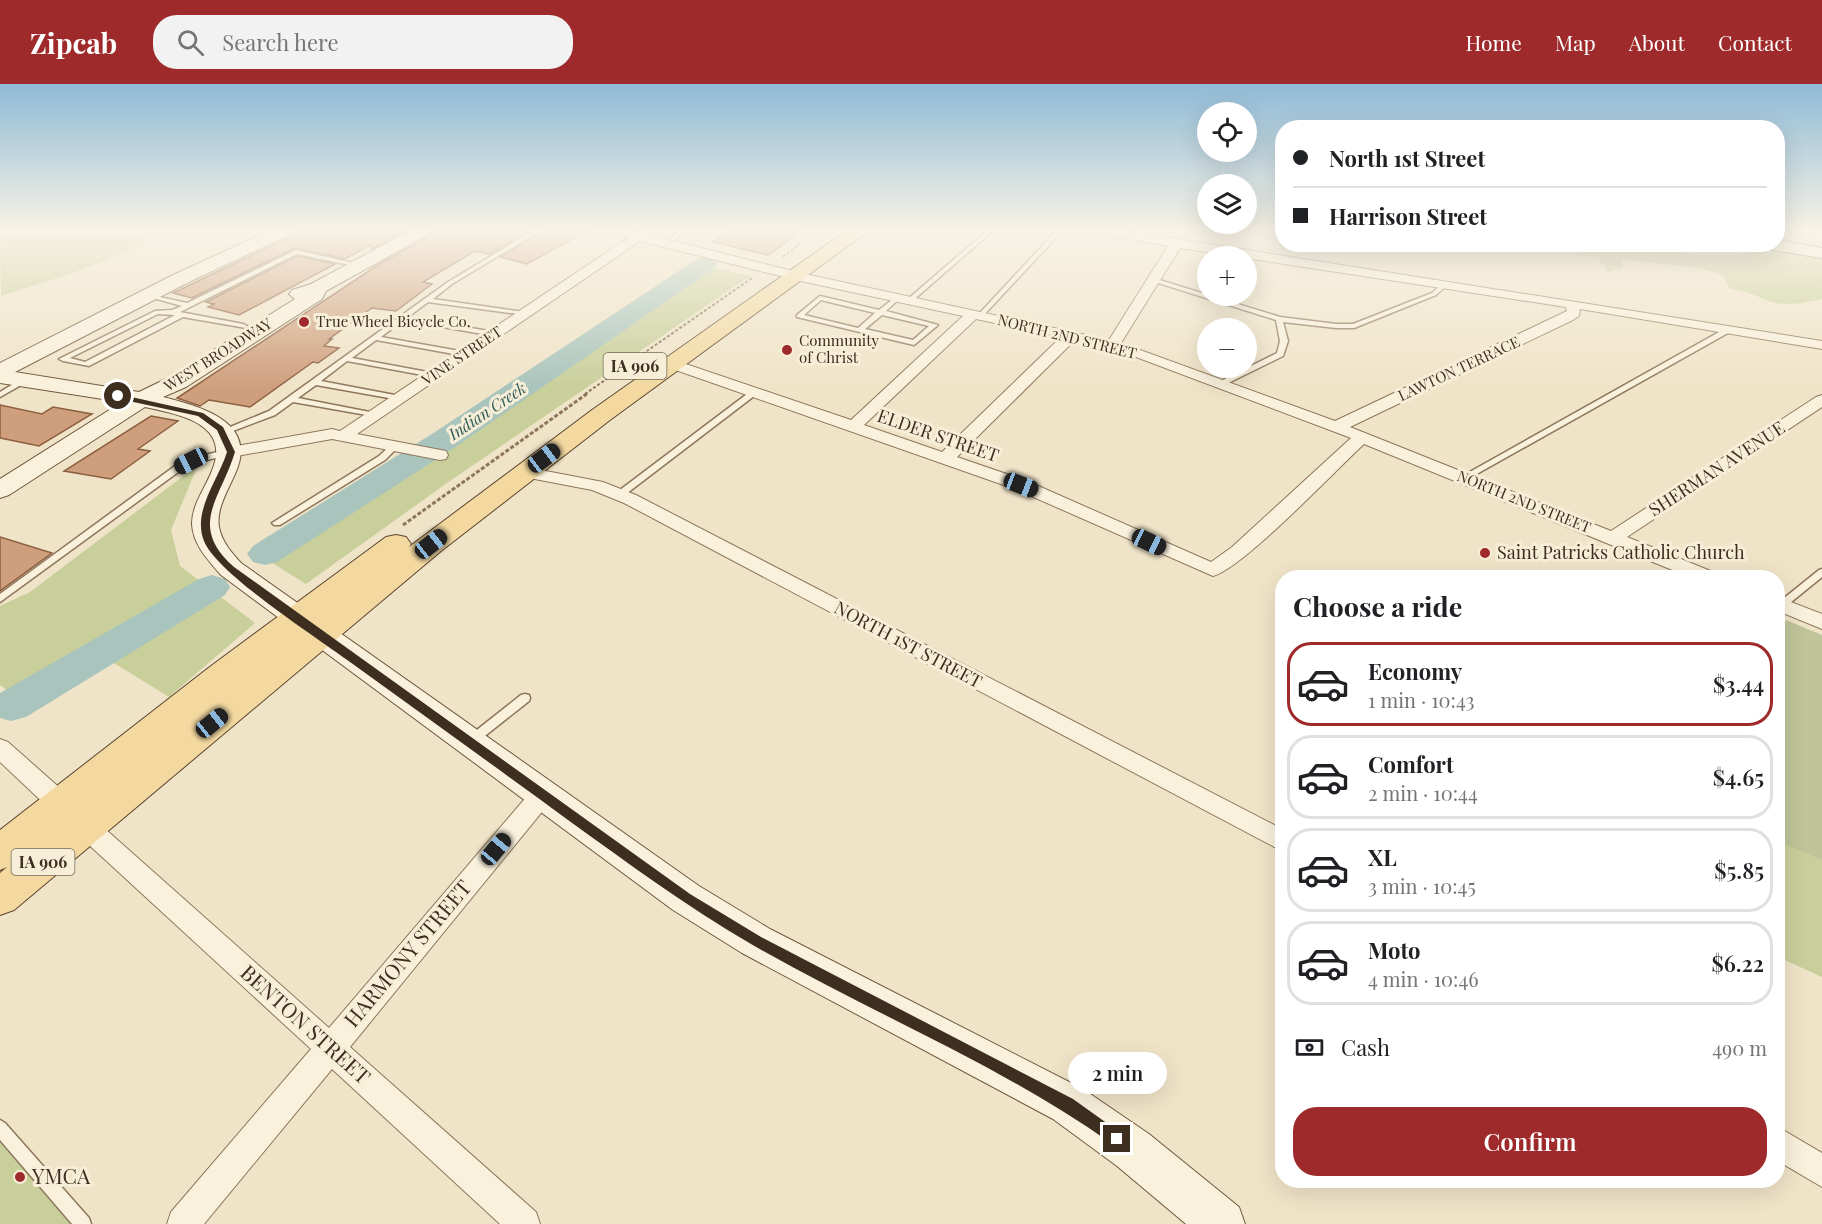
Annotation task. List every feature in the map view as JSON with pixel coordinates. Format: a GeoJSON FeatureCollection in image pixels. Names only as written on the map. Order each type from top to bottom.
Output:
{"type":"FeatureCollection","features":[{"type":"Feature","properties":{"kind":"main road"},"geometry":{"type":"LineString","coordinates":[[0,370],[175,282]]}},
{"type":"Feature","properties":{"kind":"main road","name":"WEST BROADWAY"},"geometry":{"type":"LineString","coordinates":[[140,400],[159,379],[243,326],[302,292],[318,288],[328,282]]}},
{"type":"Feature","properties":{"kind":"main road","name":"IA 906"},"geometry":{"type":"LineString","coordinates":[[0,897],[73,815],[309,626],[512,469],[598,392],[771,282]]}},
{"type":"Feature","properties":{"kind":"main road","name":"IA 906"},"geometry":{"type":"LineString","coordinates":[[512,469],[672,364],[774,282]]}},
{"type":"Feature","properties":{"kind":"main road","name":"WEST BROADWAY"},"geometry":{"type":"LineString","coordinates":[[140,400],[178,382],[315,296],[318,288]]}},
{"type":"Feature","properties":{"kind":"main road"},"geometry":{"type":"LineString","coordinates":[[0,376],[140,400],[201,415],[212,421],[227,442],[225,473],[205,511],[204,529],[218,557],[231,569],[686,898],[756,941],[1068,1104],[1133,1150],[1222,1224]]}},
{"type":"Feature","properties":{"kind":"main road"},"geometry":{"type":"LineString","coordinates":[[4,483],[140,400]]}},
{"type":"Feature","properties":{"kind":"main road","name":"IA 906"},"geometry":{"type":"LineString","coordinates":[[0,853],[73,815]]}},
{"type":"Feature","properties":{"kind":"street","name":"VINE STREET"},"geometry":{"type":"LineString","coordinates":[[345,435],[571,282]]}},
{"type":"Feature","properties":{"kind":"street","name":"NORTH 2ND STREET"},"geometry":{"type":"LineString","coordinates":[[827,282],[1113,345],[1362,437],[1691,570]]}},
{"type":"Feature","properties":{"kind":"street"},"geometry":{"type":"LineString","coordinates":[[1113,345],[1153,282]]}},
{"type":"Feature","properties":{"kind":"street"},"geometry":{"type":"LineString","coordinates":[[1433,282],[1822,345]]}},
{"type":"Feature","properties":{"kind":"street","name":"LAWTON TERRACE"},"geometry":{"type":"LineString","coordinates":[[1336,427],[1568,317],[1574,313],[1573,304]]}},
{"type":"Feature","properties":{"kind":"street"},"geometry":{"type":"LineString","coordinates":[[853,427],[976,316]]}},
{"type":"Feature","properties":{"kind":"street"},"geometry":{"type":"LineString","coordinates":[[945,459],[1072,335]]}},
{"type":"Feature","properties":{"kind":"street","name":"ELDER STREET"},"geometry":{"type":"LineString","coordinates":[[672,364],[1053,497],[1206,569],[1218,568],[1362,437]]}},
{"type":"Feature","properties":{"kind":"street","name":"SHERMAN AVENUE"},"geometry":{"type":"LineString","coordinates":[[1613,538],[1822,400]]}},
{"type":"Feature","properties":{"kind":"street"},"geometry":{"type":"LineString","coordinates":[[227,442],[345,435],[440,455]]}},
{"type":"Feature","properties":{"kind":"street","name":"NORTH 1ST STREET"},"geometry":{"type":"LineString","coordinates":[[512,469],[597,486],[620,495],[1275,837]]}},
{"type":"Feature","properties":{"kind":"street"},"geometry":{"type":"LineString","coordinates":[[1785,607],[1822,622]]}},
{"type":"Feature","properties":{"kind":"street","name":"BENTON STREET"},"geometry":{"type":"LineString","coordinates":[[0,748],[524,1224]]}},
{"type":"Feature","properties":{"kind":"street","name":"HARMONY STREET"},"geometry":{"type":"LineString","coordinates":[[183,1224],[542,795]]}},
{"type":"Feature","properties":{"kind":"street"},"geometry":{"type":"LineString","coordinates":[[1785,1147],[1822,1171]]}},
{"type":"Feature","properties":{"kind":"lane"},"geometry":{"type":"LineString","coordinates":[[172,313],[234,282]]}},
{"type":"Feature","properties":{"kind":"lane"},"geometry":{"type":"LineString","coordinates":[[0,599],[178,468],[227,442],[292,399],[453,282]]}},
{"type":"Feature","properties":{"kind":"lane"},"geometry":{"type":"LineString","coordinates":[[861,329],[881,312],[925,282]]}},
{"type":"Feature","properties":{"kind":"lane"},"geometry":{"type":"LineString","coordinates":[[976,316],[1009,282]]}},
{"type":"Feature","properties":{"kind":"lane"},"geometry":{"type":"LineString","coordinates":[[1161,282],[1279,320],[1354,326],[1434,294],[1445,284]]}},
{"type":"Feature","properties":{"kind":"lane"},"geometry":{"type":"LineString","coordinates":[[148,295],[187,305]]}},
{"type":"Feature","properties":{"kind":"lane"},"geometry":{"type":"LineString","coordinates":[[820,298],[934,325],[914,343],[861,329],[799,316],[820,298]]}},
{"type":"Feature","properties":{"kind":"lane"},"geometry":{"type":"LineString","coordinates":[[427,300],[524,314]]}},
{"type":"Feature","properties":{"kind":"lane"},"geometry":{"type":"LineString","coordinates":[[181,315],[86,364],[63,360],[157,312],[172,313],[243,326]]}},
{"type":"Feature","properties":{"kind":"lane"},"geometry":{"type":"LineString","coordinates":[[402,318],[494,334]]}},
{"type":"Feature","properties":{"kind":"lane"},"geometry":{"type":"LineString","coordinates":[[1222,384],[1280,354],[1284,349],[1284,340],[1279,320]]}},
{"type":"Feature","properties":{"kind":"lane"},"geometry":{"type":"LineString","coordinates":[[1463,478],[1731,329]]}},
{"type":"Feature","properties":{"kind":"lane"},"geometry":{"type":"LineString","coordinates":[[374,339],[465,354]]}},
{"type":"Feature","properties":{"kind":"lane"},"geometry":{"type":"LineString","coordinates":[[346,359],[433,375]]}},
{"type":"Feature","properties":{"kind":"lane"},"geometry":{"type":"LineString","coordinates":[[0,395],[26,380]]}},
{"type":"Feature","properties":{"kind":"lane"},"geometry":{"type":"LineString","coordinates":[[315,382],[400,398]]}},
{"type":"Feature","properties":{"kind":"lane"},"geometry":{"type":"LineString","coordinates":[[620,495],[754,393]]}},
{"type":"Feature","properties":{"kind":"lane"},"geometry":{"type":"LineString","coordinates":[[292,399],[375,415]]}},
{"type":"Feature","properties":{"kind":"lane"},"geometry":{"type":"LineString","coordinates":[[277,523],[382,458],[396,446]]}},
{"type":"Feature","properties":{"kind":"lane"},"geometry":{"type":"LineString","coordinates":[[1785,600],[1822,572]]}},
{"type":"Feature","properties":{"kind":"lane"},"geometry":{"type":"LineString","coordinates":[[469,742],[525,698]]}},
{"type":"Feature","properties":{"kind":"lane"},"geometry":{"type":"LineString","coordinates":[[0,1128],[83,1224]]}},
{"type":"Feature","properties":{"kind":"green space"},"geometry":{"type":"Polygon","coordinates":[[[1,282],[43,282],[1,296],[1,282]]]}},
{"type":"Feature","properties":{"kind":"green space"},"geometry":{"type":"Polygon","coordinates":[[[670,282],[741,282],[447,483],[306,584],[256,553],[417,462],[670,282]]]}},
{"type":"Feature","properties":{"kind":"green space"},"geometry":{"type":"Polygon","coordinates":[[[1727,282],[1822,282],[1822,299],[1794,304],[1780,303],[1730,289],[1727,282]]]}},
{"type":"Feature","properties":{"kind":"green space"},"geometry":{"type":"Polygon","coordinates":[[[198,465],[171,530],[180,566],[255,623],[169,697],[109,660],[27,705],[0,685],[0,606],[30,592],[198,465]]]}},
{"type":"Feature","properties":{"kind":"green space"},"geometry":{"type":"Polygon","coordinates":[[[1786,620],[1822,635],[1822,860],[1785,844],[1786,620]]]}},
{"type":"Feature","properties":{"kind":"green space"},"geometry":{"type":"Polygon","coordinates":[[[1785,722],[1822,740],[1822,977],[1785,960],[1785,722]]]}},
{"type":"Feature","properties":{"kind":"green space","name":"YMCA"},"geometry":{"type":"Polygon","coordinates":[[[0,1131],[79,1224],[0,1224],[0,1131]]]}},
{"type":"Feature","properties":{"kind":"building"},"geometry":{"type":"Polygon","coordinates":[[[195,282],[225,282],[192,298],[173,293],[195,282]]]}},
{"type":"Feature","properties":{"kind":"building"},"geometry":{"type":"Polygon","coordinates":[[[245,282],[301,282],[239,315],[208,307],[214,304],[206,302],[245,282]]]}},
{"type":"Feature","properties":{"kind":"building"},"geometry":{"type":"Polygon","coordinates":[[[352,282],[432,284],[396,311],[372,308],[329,339],[332,339],[324,346],[339,348],[318,363],[313,362],[250,407],[209,400],[200,406],[177,398],[352,282]]]}},
{"type":"Feature","properties":{"kind":"building"},"geometry":{"type":"Polygon","coordinates":[[[0,405],[42,414],[53,407],[92,414],[39,446],[0,438],[0,405]]]}},
{"type":"Feature","properties":{"kind":"building"},"geometry":{"type":"Polygon","coordinates":[[[151,416],[178,421],[138,449],[150,451],[111,479],[64,471],[151,416]]]}},
{"type":"Feature","properties":{"kind":"building"},"geometry":{"type":"Polygon","coordinates":[[[0,537],[52,553],[0,591],[0,537]]]}},
{"type":"Feature","properties":{"kind":"waterway","name":"Indian Creek"},"geometry":{"type":"LineString","coordinates":[[265,554],[446,439],[678,282]]}},
{"type":"Feature","properties":{"kind":"waterway","name":"Indian Creek"},"geometry":{"type":"LineString","coordinates":[[11,706],[212,587]]}},
{"type":"Feature","properties":{"kind":"place","name":"True Wheel Bicycle Co."},"geometry":{"type":"Point","coordinates":[304,322]}},
{"type":"Feature","properties":{"kind":"place","name":"Community of Christ"},"geometry":{"type":"Point","coordinates":[787,350]}},
{"type":"Feature","properties":{"kind":"place","name":"Saint Patricks Catholic Church"},"geometry":{"type":"Point","coordinates":[1485,553]}},
{"type":"Feature","properties":{"kind":"place","name":"YMCA"},"geometry":{"type":"Point","coordinates":[20,1177]}},
{"type":"Feature","properties":{"kind":"route"},"geometry":{"type":"LineString","coordinates":[[118,396],[186,410],[212,421],[220,429],[231,452],[225,473],[205,511],[204,529],[210,545],[218,557],[231,569],[298,619],[686,898],[756,941],[1068,1104],[1117,1139]]}}]}
